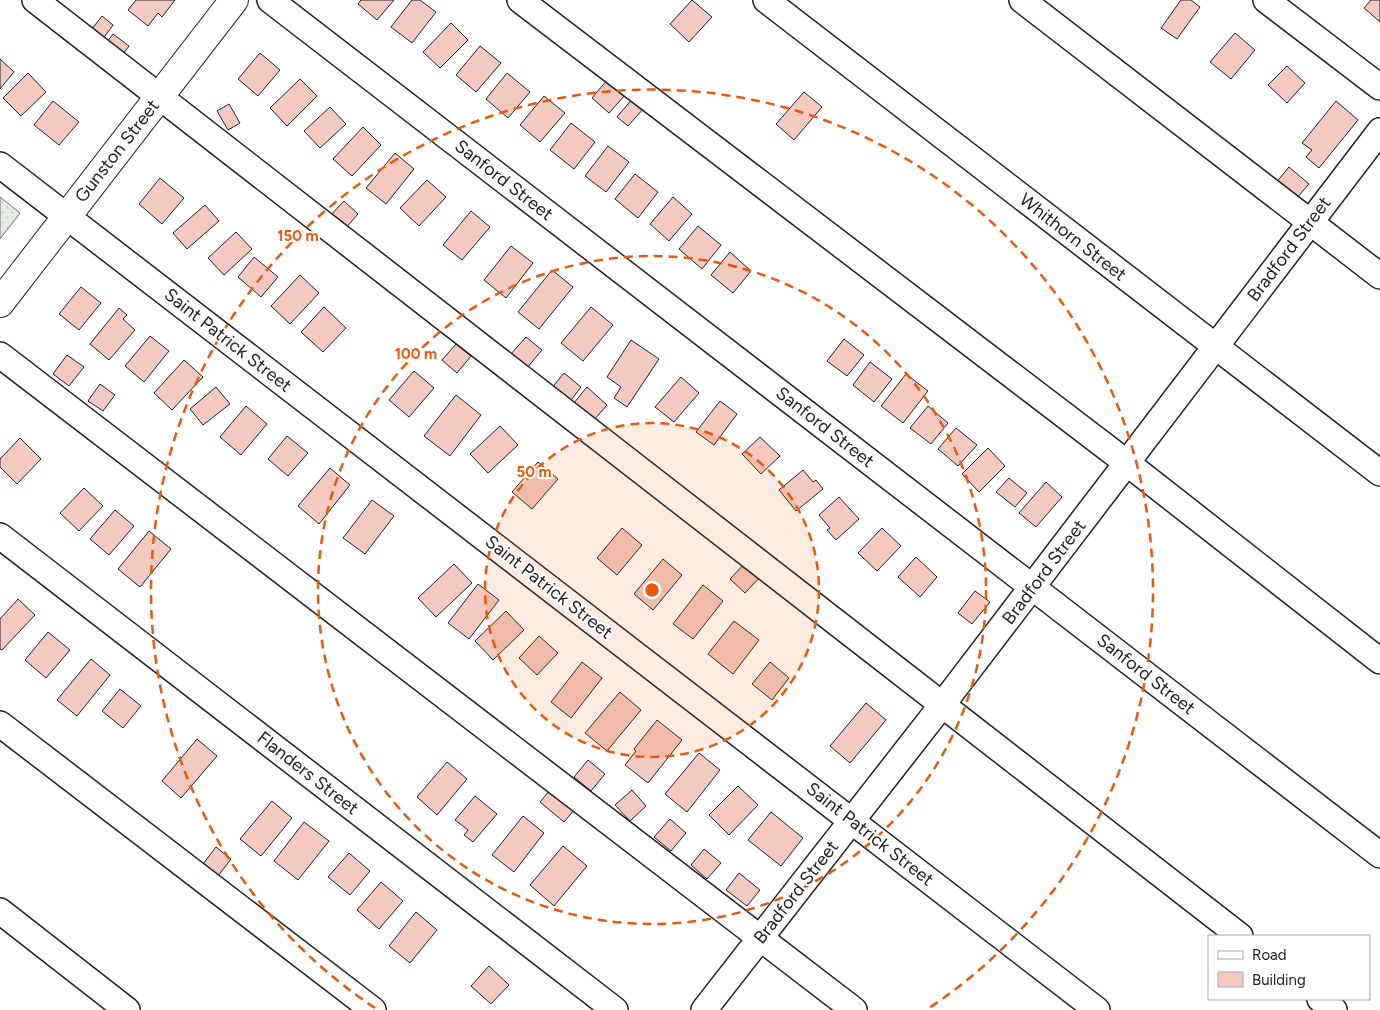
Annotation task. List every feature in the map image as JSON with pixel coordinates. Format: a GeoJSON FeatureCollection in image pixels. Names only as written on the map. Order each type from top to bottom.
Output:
{"type":"FeatureCollection","features":[{"type":"Feature","properties":{"kind":"main road","name":"Gunston Street"},"geometry":{"type":"LineString","coordinates":[[0,302],[234,0]]}},
{"type":"Feature","properties":{"kind":"street"},"geometry":{"type":"LineString","coordinates":[[35,0],[1239,935]]}},
{"type":"Feature","properties":{"kind":"street","name":"Sanford Street"},"geometry":{"type":"LineString","coordinates":[[270,0],[1380,855]]}},
{"type":"Feature","properties":{"kind":"street"},"geometry":{"type":"LineString","coordinates":[[520,0],[1126,463],[1380,661]]}},
{"type":"Feature","properties":{"kind":"street","name":"Whithorn Street"},"geometry":{"type":"LineString","coordinates":[[766,0],[1380,473]]}},
{"type":"Feature","properties":{"kind":"street"},"geometry":{"type":"LineString","coordinates":[[1022,0],[1380,276]]}},
{"type":"Feature","properties":{"kind":"street"},"geometry":{"type":"LineString","coordinates":[[1266,0],[1380,87]]}},
{"type":"Feature","properties":{"kind":"street","name":"Bradford Street"},"geometry":{"type":"LineString","coordinates":[[704,1010],[942,705],[1380,131]]}},
{"type":"Feature","properties":{"kind":"street","name":"Saint Patrick Street"},"geometry":{"type":"LineString","coordinates":[[0,165],[1097,1010]]}},
{"type":"Feature","properties":{"kind":"street"},"geometry":{"type":"LineString","coordinates":[[0,355],[854,1010]]}},
{"type":"Feature","properties":{"kind":"street","name":"Flanders Street"},"geometry":{"type":"LineString","coordinates":[[0,536],[615,1010]]}},
{"type":"Feature","properties":{"kind":"street"},"geometry":{"type":"LineString","coordinates":[[0,724],[372,1010]]}},
{"type":"Feature","properties":{"kind":"street"},"geometry":{"type":"LineString","coordinates":[[0,912],[127,1010]]}},
{"type":"Feature","properties":{"kind":"street"},"geometry":{"type":"LineString","coordinates":[[1321,1000],[1334,1010]]}},
{"type":"Feature","properties":{"kind":"green space"},"geometry":{"type":"Polygon","coordinates":[[[0,197],[20,213],[0,239],[0,197]]]}},
{"type":"Feature","properties":{"kind":"building"},"geometry":{"type":"Polygon","coordinates":[[[136,0],[175,0],[162,17],[158,13],[148,26],[128,10],[136,0]]]}},
{"type":"Feature","properties":{"kind":"building"},"geometry":{"type":"Polygon","coordinates":[[[361,0],[394,0],[377,20],[358,4],[361,0]]]}},
{"type":"Feature","properties":{"kind":"building"},"geometry":{"type":"Polygon","coordinates":[[[412,0],[420,0],[436,12],[412,43],[391,27],[412,0]]]}},
{"type":"Feature","properties":{"kind":"building"},"geometry":{"type":"Polygon","coordinates":[[[692,0],[712,17],[689,42],[670,24],[692,0]]]}},
{"type":"Feature","properties":{"kind":"building"},"geometry":{"type":"Polygon","coordinates":[[[1181,0],[1191,0],[1200,7],[1177,39],[1161,28],[1181,0]]]}},
{"type":"Feature","properties":{"kind":"building"},"geometry":{"type":"Polygon","coordinates":[[[1371,0],[1380,0],[1380,22],[1364,8],[1371,0]]]}},
{"type":"Feature","properties":{"kind":"building"},"geometry":{"type":"Polygon","coordinates":[[[102,16],[113,25],[100,43],[88,34],[102,16]]]}},
{"type":"Feature","properties":{"kind":"building"},"geometry":{"type":"Polygon","coordinates":[[[451,23],[468,40],[440,68],[423,52],[451,23]]]}},
{"type":"Feature","properties":{"kind":"building"},"geometry":{"type":"Polygon","coordinates":[[[1235,33],[1255,50],[1231,79],[1210,62],[1235,33]]]}},
{"type":"Feature","properties":{"kind":"building"},"geometry":{"type":"Polygon","coordinates":[[[113,34],[129,46],[120,58],[104,46],[113,34]]]}},
{"type":"Feature","properties":{"kind":"building"},"geometry":{"type":"Polygon","coordinates":[[[480,46],[501,63],[476,92],[456,75],[480,46]]]}},
{"type":"Feature","properties":{"kind":"building"},"geometry":{"type":"Polygon","coordinates":[[[260,53],[280,70],[258,96],[238,79],[260,53]]]}},
{"type":"Feature","properties":{"kind":"building"},"geometry":{"type":"Polygon","coordinates":[[[0,59],[14,72],[0,89],[0,59]]]}},
{"type":"Feature","properties":{"kind":"building"},"geometry":{"type":"Polygon","coordinates":[[[1287,66],[1305,83],[1287,103],[1268,85],[1287,66]]]}},
{"type":"Feature","properties":{"kind":"building"},"geometry":{"type":"Polygon","coordinates":[[[28,73],[46,92],[21,116],[3,98],[28,73]]]}},
{"type":"Feature","properties":{"kind":"building"},"geometry":{"type":"Polygon","coordinates":[[[507,73],[530,92],[508,118],[486,99],[507,73]]]}},
{"type":"Feature","properties":{"kind":"building"},"geometry":{"type":"Polygon","coordinates":[[[300,79],[317,96],[287,126],[270,108],[300,79]]]}},
{"type":"Feature","properties":{"kind":"building"},"geometry":{"type":"Polygon","coordinates":[[[608,79],[626,94],[609,113],[592,98],[608,79]]]}},
{"type":"Feature","properties":{"kind":"building"},"geometry":{"type":"Polygon","coordinates":[[[804,92],[822,107],[794,140],[776,124],[804,92]]]}},
{"type":"Feature","properties":{"kind":"building"},"geometry":{"type":"Polygon","coordinates":[[[544,96],[565,113],[540,142],[520,125],[544,96]]]}},
{"type":"Feature","properties":{"kind":"building"},"geometry":{"type":"Polygon","coordinates":[[[633,98],[644,108],[628,126],[617,117],[633,98]]]}},
{"type":"Feature","properties":{"kind":"building"},"geometry":{"type":"Polygon","coordinates":[[[53,101],[79,122],[59,145],[34,125],[53,101]]]}},
{"type":"Feature","properties":{"kind":"building"},"geometry":{"type":"Polygon","coordinates":[[[1336,101],[1358,120],[1319,168],[1306,157],[1312,150],[1302,143],[1336,101]]]}},
{"type":"Feature","properties":{"kind":"building"},"geometry":{"type":"Polygon","coordinates":[[[229,104],[240,123],[228,130],[217,111],[229,104]]]}},
{"type":"Feature","properties":{"kind":"building"},"geometry":{"type":"Polygon","coordinates":[[[330,107],[346,124],[320,148],[304,131],[330,107]]]}},
{"type":"Feature","properties":{"kind":"building"},"geometry":{"type":"Polygon","coordinates":[[[571,123],[595,142],[574,169],[550,150],[571,123]]]}},
{"type":"Feature","properties":{"kind":"building"},"geometry":{"type":"Polygon","coordinates":[[[363,127],[381,145],[352,176],[333,159],[363,127]]]}},
{"type":"Feature","properties":{"kind":"building"},"geometry":{"type":"Polygon","coordinates":[[[608,146],[629,162],[606,192],[585,176],[608,146]]]}},
{"type":"Feature","properties":{"kind":"building"},"geometry":{"type":"Polygon","coordinates":[[[395,153],[414,169],[386,204],[366,188],[395,153]]]}},
{"type":"Feature","properties":{"kind":"building"},"geometry":{"type":"Polygon","coordinates":[[[1289,167],[1309,184],[1295,200],[1275,184],[1289,167]]]}},
{"type":"Feature","properties":{"kind":"building"},"geometry":{"type":"Polygon","coordinates":[[[635,174],[658,192],[638,218],[615,199],[635,174]]]}},
{"type":"Feature","properties":{"kind":"building"},"geometry":{"type":"Polygon","coordinates":[[[160,178],[184,198],[162,224],[139,204],[160,178]]]}},
{"type":"Feature","properties":{"kind":"building"},"geometry":{"type":"Polygon","coordinates":[[[427,180],[446,197],[419,226],[400,208],[427,180]]]}},
{"type":"Feature","properties":{"kind":"building"},"geometry":{"type":"Polygon","coordinates":[[[673,197],[692,214],[669,241],[650,224],[673,197]]]}},
{"type":"Feature","properties":{"kind":"building"},"geometry":{"type":"Polygon","coordinates":[[[344,201],[358,214],[343,231],[329,217],[344,201]]]}},
{"type":"Feature","properties":{"kind":"building"},"geometry":{"type":"Polygon","coordinates":[[[205,205],[219,221],[187,249],[173,233],[205,205]]]}},
{"type":"Feature","properties":{"kind":"building"},"geometry":{"type":"Polygon","coordinates":[[[471,211],[490,227],[462,260],[443,245],[471,211]]]}},
{"type":"Feature","properties":{"kind":"building"},"geometry":{"type":"Polygon","coordinates":[[[698,226],[721,245],[702,269],[679,249],[698,226]]]}},
{"type":"Feature","properties":{"kind":"building"},"geometry":{"type":"Polygon","coordinates":[[[236,232],[252,249],[224,275],[208,258],[236,232]]]}},
{"type":"Feature","properties":{"kind":"building"},"geometry":{"type":"Polygon","coordinates":[[[511,246],[533,263],[506,298],[484,280],[511,246]]]}},
{"type":"Feature","properties":{"kind":"building"},"geometry":{"type":"Polygon","coordinates":[[[730,252],[751,271],[733,293],[711,275],[730,252]]]}},
{"type":"Feature","properties":{"kind":"building"},"geometry":{"type":"Polygon","coordinates":[[[254,257],[278,277],[261,297],[238,277],[254,257]]]}},
{"type":"Feature","properties":{"kind":"building"},"geometry":{"type":"Polygon","coordinates":[[[552,270],[573,287],[539,329],[518,312],[552,270]]]}},
{"type":"Feature","properties":{"kind":"building"},"geometry":{"type":"Polygon","coordinates":[[[300,275],[319,293],[290,324],[271,306],[300,275]]]}},
{"type":"Feature","properties":{"kind":"building"},"geometry":{"type":"Polygon","coordinates":[[[81,287],[101,303],[79,330],[59,314],[81,287]]]}},
{"type":"Feature","properties":{"kind":"building"},"geometry":{"type":"Polygon","coordinates":[[[324,307],[346,328],[323,352],[301,332],[324,307]]]}},
{"type":"Feature","properties":{"kind":"building"},"geometry":{"type":"Polygon","coordinates":[[[591,307],[613,325],[583,361],[561,343],[591,307]]]}},
{"type":"Feature","properties":{"kind":"building"},"geometry":{"type":"Polygon","coordinates":[[[119,308],[127,315],[123,319],[135,330],[109,360],[90,344],[119,308]]]}},
{"type":"Feature","properties":{"kind":"building"},"geometry":{"type":"Polygon","coordinates":[[[150,336],[169,351],[144,382],[125,366],[150,336]]]}},
{"type":"Feature","properties":{"kind":"building"},"geometry":{"type":"Polygon","coordinates":[[[526,337],[542,350],[526,369],[510,355],[526,337]]]}},
{"type":"Feature","properties":{"kind":"building"},"geometry":{"type":"Polygon","coordinates":[[[844,339],[864,355],[847,376],[827,361],[844,339]]]}},
{"type":"Feature","properties":{"kind":"building"},"geometry":{"type":"Polygon","coordinates":[[[631,340],[659,359],[627,407],[614,398],[621,387],[607,377],[631,340]]]}},
{"type":"Feature","properties":{"kind":"building"},"geometry":{"type":"Polygon","coordinates":[[[456,344],[471,356],[457,373],[442,360],[456,344]]]}},
{"type":"Feature","properties":{"kind":"building"},"geometry":{"type":"Polygon","coordinates":[[[67,355],[84,367],[69,386],[53,374],[67,355]]]}},
{"type":"Feature","properties":{"kind":"building"},"geometry":{"type":"Polygon","coordinates":[[[184,360],[203,377],[172,410],[154,393],[184,360]]]}},
{"type":"Feature","properties":{"kind":"building"},"geometry":{"type":"Polygon","coordinates":[[[870,362],[892,379],[874,402],[853,385],[870,362]]]}},
{"type":"Feature","properties":{"kind":"building"},"geometry":{"type":"Polygon","coordinates":[[[414,371],[434,388],[409,417],[389,400],[414,371]]]}},
{"type":"Feature","properties":{"kind":"building"},"geometry":{"type":"Polygon","coordinates":[[[564,373],[581,387],[569,403],[551,389],[564,373]]]}},
{"type":"Feature","properties":{"kind":"building"},"geometry":{"type":"Polygon","coordinates":[[[906,374],[928,391],[903,423],[881,406],[906,374]]]}},
{"type":"Feature","properties":{"kind":"building"},"geometry":{"type":"Polygon","coordinates":[[[681,377],[699,393],[674,422],[655,407],[681,377]]]}},
{"type":"Feature","properties":{"kind":"building"},"geometry":{"type":"Polygon","coordinates":[[[100,384],[115,395],[103,411],[88,401],[100,384]]]}},
{"type":"Feature","properties":{"kind":"building"},"geometry":{"type":"Polygon","coordinates":[[[216,387],[230,404],[203,425],[190,409],[216,387]]]}},
{"type":"Feature","properties":{"kind":"building"},"geometry":{"type":"Polygon","coordinates":[[[587,387],[607,405],[593,421],[573,404],[587,387]]]}},
{"type":"Feature","properties":{"kind":"building"},"geometry":{"type":"Polygon","coordinates":[[[456,395],[481,415],[450,456],[424,436],[456,395]]]}},
{"type":"Feature","properties":{"kind":"building"},"geometry":{"type":"Polygon","coordinates":[[[720,401],[737,414],[714,445],[696,432],[720,401]]]}},
{"type":"Feature","properties":{"kind":"building"},"geometry":{"type":"Polygon","coordinates":[[[246,406],[267,424],[241,455],[220,437],[246,406]]]}},
{"type":"Feature","properties":{"kind":"building"},"geometry":{"type":"Polygon","coordinates":[[[928,406],[948,423],[931,444],[910,428],[928,406]]]}},
{"type":"Feature","properties":{"kind":"building"},"geometry":{"type":"Polygon","coordinates":[[[500,426],[518,445],[488,473],[470,454],[500,426]]]}},
{"type":"Feature","properties":{"kind":"building"},"geometry":{"type":"Polygon","coordinates":[[[956,428],[977,445],[958,466],[938,449],[956,428]]]}},
{"type":"Feature","properties":{"kind":"building"},"geometry":{"type":"Polygon","coordinates":[[[287,436],[308,453],[288,476],[268,459],[287,436]]]}},
{"type":"Feature","properties":{"kind":"building"},"geometry":{"type":"Polygon","coordinates":[[[760,437],[780,456],[761,474],[742,454],[760,437]]]}},
{"type":"Feature","properties":{"kind":"building"},"geometry":{"type":"Polygon","coordinates":[[[20,438],[41,459],[17,484],[0,467],[0,459],[20,438]]]}},
{"type":"Feature","properties":{"kind":"building"},"geometry":{"type":"Polygon","coordinates":[[[988,448],[1005,466],[979,492],[962,474],[988,448]]]}},
{"type":"Feature","properties":{"kind":"building"},"geometry":{"type":"Polygon","coordinates":[[[538,462],[558,479],[532,509],[512,492],[538,462]]]}},
{"type":"Feature","properties":{"kind":"building"},"geometry":{"type":"Polygon","coordinates":[[[330,468],[350,485],[319,524],[298,506],[330,468]]]}},
{"type":"Feature","properties":{"kind":"building"},"geometry":{"type":"Polygon","coordinates":[[[803,470],[813,482],[816,480],[823,489],[796,511],[779,490],[803,470]]]}},
{"type":"Feature","properties":{"kind":"building"},"geometry":{"type":"Polygon","coordinates":[[[1009,478],[1027,493],[1015,507],[996,492],[1009,478]]]}},
{"type":"Feature","properties":{"kind":"building"},"geometry":{"type":"Polygon","coordinates":[[[1046,482],[1062,497],[1036,527],[1019,513],[1046,482]]]}},
{"type":"Feature","properties":{"kind":"building"},"geometry":{"type":"Polygon","coordinates":[[[84,488],[103,506],[79,531],[60,513],[84,488]]]}},
{"type":"Feature","properties":{"kind":"building"},"geometry":{"type":"Polygon","coordinates":[[[839,497],[859,519],[836,540],[827,530],[830,528],[819,515],[839,497]]]}},
{"type":"Feature","properties":{"kind":"building"},"geometry":{"type":"Polygon","coordinates":[[[372,500],[394,516],[365,554],[343,538],[372,500]]]}},
{"type":"Feature","properties":{"kind":"building"},"geometry":{"type":"Polygon","coordinates":[[[115,510],[134,526],[109,555],[90,539],[115,510]]]}},
{"type":"Feature","properties":{"kind":"building"},"geometry":{"type":"Polygon","coordinates":[[[622,528],[642,545],[617,575],[597,558],[622,528]]]}},
{"type":"Feature","properties":{"kind":"building"},"geometry":{"type":"Polygon","coordinates":[[[882,528],[901,546],[877,571],[858,553],[882,528]]]}},
{"type":"Feature","properties":{"kind":"building"},"geometry":{"type":"Polygon","coordinates":[[[149,531],[171,549],[140,587],[118,569],[149,531]]]}},
{"type":"Feature","properties":{"kind":"building"},"geometry":{"type":"Polygon","coordinates":[[[916,557],[937,577],[920,597],[898,577],[916,557]]]}},
{"type":"Feature","properties":{"kind":"building"},"geometry":{"type":"Polygon","coordinates":[[[663,559],[682,575],[653,610],[634,594],[663,559]]]}},
{"type":"Feature","properties":{"kind":"building"},"geometry":{"type":"Polygon","coordinates":[[[747,561],[762,575],[745,593],[730,579],[747,561]]]}},
{"type":"Feature","properties":{"kind":"building"},"geometry":{"type":"Polygon","coordinates":[[[454,564],[472,583],[436,617],[418,598],[454,564]]]}},
{"type":"Feature","properties":{"kind":"building"},"geometry":{"type":"Polygon","coordinates":[[[478,584],[499,600],[469,639],[448,623],[478,584]]]}},
{"type":"Feature","properties":{"kind":"building"},"geometry":{"type":"Polygon","coordinates":[[[703,585],[723,601],[693,639],[673,624],[703,585]]]}},
{"type":"Feature","properties":{"kind":"building"},"geometry":{"type":"Polygon","coordinates":[[[975,591],[990,602],[972,624],[958,613],[975,591]]]}},
{"type":"Feature","properties":{"kind":"building"},"geometry":{"type":"Polygon","coordinates":[[[18,599],[35,615],[2,650],[0,649],[0,619],[18,599]]]}},
{"type":"Feature","properties":{"kind":"building"},"geometry":{"type":"Polygon","coordinates":[[[506,611],[524,630],[493,660],[475,641],[506,611]]]}},
{"type":"Feature","properties":{"kind":"building"},"geometry":{"type":"Polygon","coordinates":[[[734,621],[759,640],[733,674],[708,654],[734,621]]]}},
{"type":"Feature","properties":{"kind":"building"},"geometry":{"type":"Polygon","coordinates":[[[48,632],[70,650],[46,678],[25,660],[48,632]]]}},
{"type":"Feature","properties":{"kind":"building"},"geometry":{"type":"Polygon","coordinates":[[[539,636],[558,653],[537,675],[519,658],[539,636]]]}},
{"type":"Feature","properties":{"kind":"building"},"geometry":{"type":"Polygon","coordinates":[[[91,659],[110,675],[77,716],[57,700],[91,659]]]}},
{"type":"Feature","properties":{"kind":"building"},"geometry":{"type":"Polygon","coordinates":[[[582,662],[602,678],[571,718],[551,702],[582,662]]]}},
{"type":"Feature","properties":{"kind":"building"},"geometry":{"type":"Polygon","coordinates":[[[770,662],[789,678],[772,700],[752,684],[770,662]]]}},
{"type":"Feature","properties":{"kind":"building"},"geometry":{"type":"Polygon","coordinates":[[[120,689],[141,706],[123,728],[102,711],[120,689]]]}},
{"type":"Feature","properties":{"kind":"building"},"geometry":{"type":"Polygon","coordinates":[[[620,692],[641,710],[607,751],[585,733],[620,692]]]}},
{"type":"Feature","properties":{"kind":"building"},"geometry":{"type":"Polygon","coordinates":[[[866,703],[886,720],[850,763],[830,746],[866,703]]]}},
{"type":"Feature","properties":{"kind":"building"},"geometry":{"type":"Polygon","coordinates":[[[657,720],[682,740],[648,783],[625,765],[636,751],[634,749],[657,720]]]}},
{"type":"Feature","properties":{"kind":"building"},"geometry":{"type":"Polygon","coordinates":[[[197,739],[217,756],[181,798],[162,781],[197,739]]]}},
{"type":"Feature","properties":{"kind":"building"},"geometry":{"type":"Polygon","coordinates":[[[699,753],[720,770],[687,812],[665,794],[699,753]]]}},
{"type":"Feature","properties":{"kind":"building"},"geometry":{"type":"Polygon","coordinates":[[[588,760],[605,774],[591,791],[574,777],[588,760]]]}},
{"type":"Feature","properties":{"kind":"building"},"geometry":{"type":"Polygon","coordinates":[[[447,762],[467,779],[437,815],[417,797],[447,762]]]}},
{"type":"Feature","properties":{"kind":"building"},"geometry":{"type":"Polygon","coordinates":[[[555,784],[579,804],[564,822],[540,802],[555,784]]]}},
{"type":"Feature","properties":{"kind":"building"},"geometry":{"type":"Polygon","coordinates":[[[738,786],[758,805],[729,835],[709,815],[738,786]]]}},
{"type":"Feature","properties":{"kind":"building"},"geometry":{"type":"Polygon","coordinates":[[[632,790],[646,806],[630,821],[615,805],[632,790]]]}},
{"type":"Feature","properties":{"kind":"building"},"geometry":{"type":"Polygon","coordinates":[[[475,796],[497,814],[473,842],[464,835],[468,830],[455,820],[475,796]]]}},
{"type":"Feature","properties":{"kind":"building"},"geometry":{"type":"Polygon","coordinates":[[[272,801],[292,818],[261,856],[240,839],[272,801]]]}},
{"type":"Feature","properties":{"kind":"building"},"geometry":{"type":"Polygon","coordinates":[[[771,812],[803,838],[781,866],[748,840],[771,812]]]}},
{"type":"Feature","properties":{"kind":"building"},"geometry":{"type":"Polygon","coordinates":[[[523,816],[544,833],[514,872],[492,855],[523,816]]]}},
{"type":"Feature","properties":{"kind":"building"},"geometry":{"type":"Polygon","coordinates":[[[670,819],[686,833],[671,851],[654,837],[670,819]]]}},
{"type":"Feature","properties":{"kind":"building"},"geometry":{"type":"Polygon","coordinates":[[[304,822],[329,841],[298,880],[274,861],[304,822]]]}},
{"type":"Feature","properties":{"kind":"building"},"geometry":{"type":"Polygon","coordinates":[[[563,846],[587,866],[554,906],[530,885],[563,846]]]}},
{"type":"Feature","properties":{"kind":"building"},"geometry":{"type":"Polygon","coordinates":[[[216,847],[231,859],[218,876],[203,864],[216,847]]]}},
{"type":"Feature","properties":{"kind":"building"},"geometry":{"type":"Polygon","coordinates":[[[704,849],[721,863],[707,879],[691,865],[704,849]]]}},
{"type":"Feature","properties":{"kind":"building"},"geometry":{"type":"Polygon","coordinates":[[[349,853],[370,871],[350,895],[328,877],[349,853]]]}},
{"type":"Feature","properties":{"kind":"building"},"geometry":{"type":"Polygon","coordinates":[[[739,873],[760,890],[747,906],[726,890],[739,873]]]}},
{"type":"Feature","properties":{"kind":"building"},"geometry":{"type":"Polygon","coordinates":[[[381,882],[403,901],[379,929],[357,910],[381,882]]]}},
{"type":"Feature","properties":{"kind":"building"},"geometry":{"type":"Polygon","coordinates":[[[416,912],[437,930],[410,963],[389,946],[416,912]]]}},
{"type":"Feature","properties":{"kind":"building"},"geometry":{"type":"Polygon","coordinates":[[[489,966],[509,985],[491,1004],[471,986],[489,966]]]}}]}
